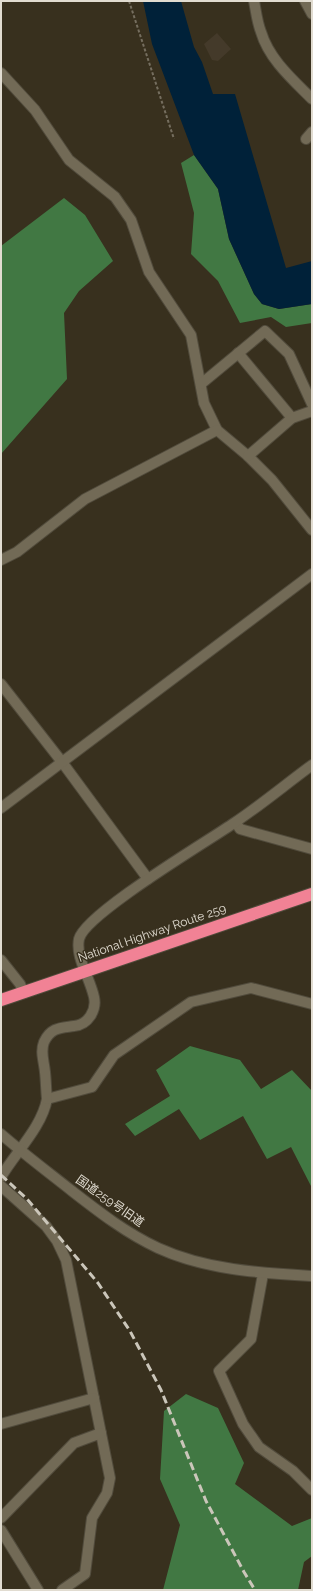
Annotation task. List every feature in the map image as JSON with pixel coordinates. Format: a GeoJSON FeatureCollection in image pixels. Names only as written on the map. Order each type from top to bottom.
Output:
{"type":"FeatureCollection","features":[{"type":"Feature","properties":{"kind":"highway","name":"National Highway Route 259"},"geometry":{"type":"LineString","coordinates":[[1,1000],[312,894]]}},
{"type":"Feature","properties":{"kind":"street"},"geometry":{"type":"LineString","coordinates":[[254,1],[260,31],[266,44],[285,73],[312,98]]}},
{"type":"Feature","properties":{"kind":"street"},"geometry":{"type":"LineString","coordinates":[[305,1],[312,14]]}},
{"type":"Feature","properties":{"kind":"street"},"geometry":{"type":"LineString","coordinates":[[1,73],[35,110],[69,160],[115,197],[131,220],[149,272],[191,335],[204,403],[216,430],[248,456],[272,480],[312,530]]}},
{"type":"Feature","properties":{"kind":"street"},"geometry":{"type":"LineString","coordinates":[[201,384],[265,331],[289,354],[312,404]]}},
{"type":"Feature","properties":{"kind":"street"},"geometry":{"type":"LineString","coordinates":[[238,353],[292,418]]}},
{"type":"Feature","properties":{"kind":"street"},"geometry":{"type":"LineString","coordinates":[[248,456],[292,418],[312,411]]}},
{"type":"Feature","properties":{"kind":"street"},"geometry":{"type":"LineString","coordinates":[[1,560],[17,552],[85,499],[216,430]]}},
{"type":"Feature","properties":{"kind":"street"},"geometry":{"type":"LineString","coordinates":[[1,808],[312,574]]}},
{"type":"Feature","properties":{"kind":"street"},"geometry":{"type":"LineString","coordinates":[[1,684],[62,762],[148,879]]}},
{"type":"Feature","properties":{"kind":"street"},"geometry":{"type":"LineString","coordinates":[[1,1177],[45,1110],[47,1099],[42,1055],[44,1040],[56,1028],[75,1026],[84,1022],[91,1016],[94,1008],[94,998],[80,960],[80,938],[88,925],[148,879],[236,823],[312,765]]}},
{"type":"Feature","properties":{"kind":"street"},"geometry":{"type":"LineString","coordinates":[[236,823],[240,829],[312,849]]}},
{"type":"Feature","properties":{"kind":"street"},"geometry":{"type":"LineString","coordinates":[[1,960],[20,984],[24,993]]}},
{"type":"Feature","properties":{"kind":"street"},"geometry":{"type":"LineString","coordinates":[[47,1099],[92,1087],[114,1055],[191,1002],[251,988],[312,1004]]}},
{"type":"Feature","properties":{"kind":"street","name":"国道259号旧道"},"geometry":{"type":"LineString","coordinates":[[1,1134],[19,1150],[114,1223],[158,1248],[194,1261],[227,1269],[263,1274],[312,1276]]}},
{"type":"Feature","properties":{"kind":"street"},"geometry":{"type":"LineString","coordinates":[[1,1186],[46,1226],[57,1241],[66,1260],[110,1478],[107,1493],[92,1518],[85,1574],[62,1590]]}},
{"type":"Feature","properties":{"kind":"street"},"geometry":{"type":"LineString","coordinates":[[263,1274],[251,1339],[218,1371],[243,1424],[259,1447],[293,1471],[312,1490]]}},
{"type":"Feature","properties":{"kind":"street"},"geometry":{"type":"LineString","coordinates":[[1,1424],[94,1398]]}},
{"type":"Feature","properties":{"kind":"street"},"geometry":{"type":"LineString","coordinates":[[1,1518],[74,1443],[101,1433]]}},
{"type":"Feature","properties":{"kind":"street"},"geometry":{"type":"LineString","coordinates":[[1,1530],[38,1590]]}},
{"type":"Feature","properties":{"kind":"path"},"geometry":{"type":"LineString","coordinates":[[129,1],[174,139]]}},
{"type":"Feature","properties":{"kind":"shaded area"},"geometry":{"type":"Polygon","coordinates":[[[217,33],[231,49],[218,61],[212,60],[204,44],[217,33]]]}},
{"type":"Feature","properties":{"kind":"green space"},"geometry":{"type":"Polygon","coordinates":[[[194,155],[218,189],[229,239],[254,294],[262,304],[279,309],[312,304],[312,323],[286,327],[271,317],[240,323],[218,281],[191,254],[194,213],[181,163],[194,155]]]}},
{"type":"Feature","properties":{"kind":"green space"},"geometry":{"type":"Polygon","coordinates":[[[64,198],[85,215],[113,261],[79,291],[64,313],[67,379],[1,454],[1,246],[64,198]]]}},
{"type":"Feature","properties":{"kind":"green space"},"geometry":{"type":"Polygon","coordinates":[[[190,1046],[240,1060],[261,1089],[292,1070],[312,1091],[312,1188],[291,1147],[267,1159],[243,1116],[200,1140],[179,1109],[135,1136],[125,1124],[170,1096],[156,1070],[190,1046]]]}},
{"type":"Feature","properties":{"kind":"green space"},"geometry":{"type":"Polygon","coordinates":[[[186,1394],[218,1408],[244,1463],[235,1484],[292,1526],[312,1518],[312,1556],[304,1562],[298,1590],[163,1590],[180,1525],[160,1479],[164,1411],[186,1394]]]}},
{"type":"Feature","properties":{"kind":"water"},"geometry":{"type":"Polygon","coordinates":[[[143,1],[181,1],[194,47],[202,62],[213,94],[235,94],[286,268],[312,261],[312,304],[279,309],[262,304],[254,294],[229,239],[218,189],[194,155],[152,44],[143,1]]]}},
{"type":"Feature","properties":{"kind":"railway"},"geometry":{"type":"LineString","coordinates":[[1,1175],[27,1199],[98,1283],[130,1331],[161,1390],[206,1501],[255,1590]]}}]}
